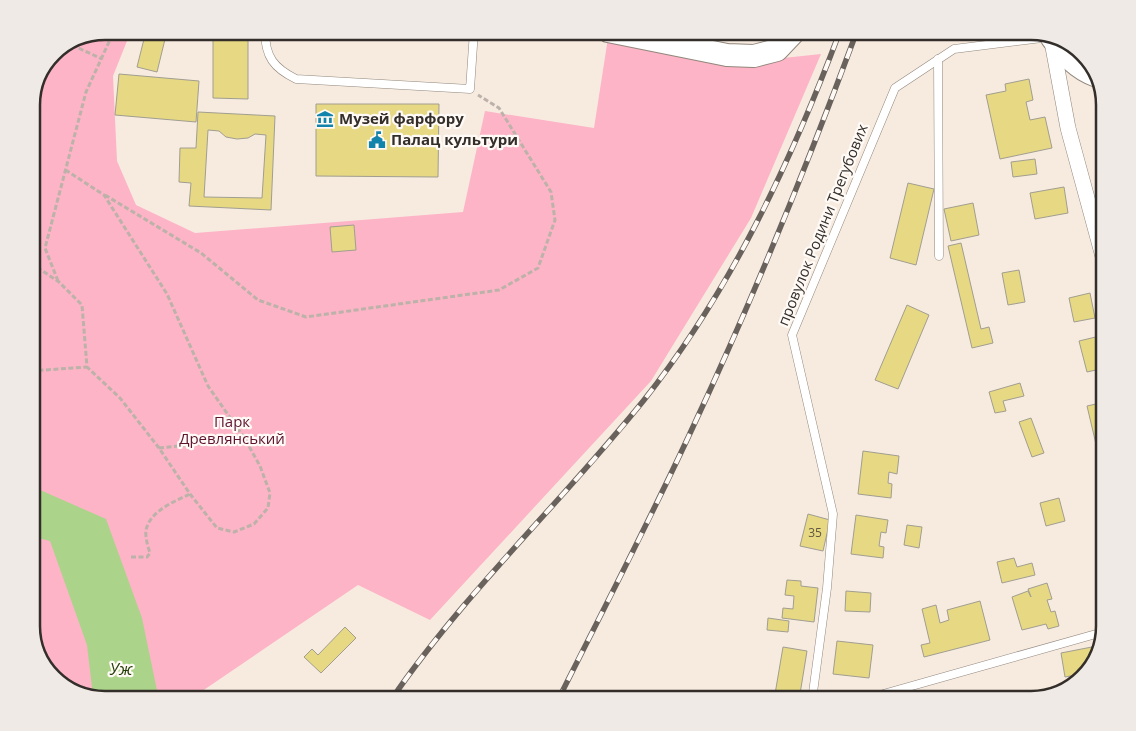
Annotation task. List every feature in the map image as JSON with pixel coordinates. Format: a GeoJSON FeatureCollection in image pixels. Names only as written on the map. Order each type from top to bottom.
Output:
{"type":"FeatureCollection","features":[{"type":"Feature","properties":{"kind":"street"},"geometry":{"type":"LineString","coordinates":[[653,40],[727,55],[754,56],[777,50],[786,40]]}},
{"type":"Feature","properties":{"kind":"street"},"geometry":{"type":"LineString","coordinates":[[1052,43],[1068,128],[1096,231]]}},
{"type":"Feature","properties":{"kind":"street"},"geometry":{"type":"LineString","coordinates":[[1058,46],[1081,69],[1086,71]]}},
{"type":"Feature","properties":{"kind":"lane"},"geometry":{"type":"LineString","coordinates":[[265,40],[272,60],[282,71],[296,78],[470,89],[473,40]]}},
{"type":"Feature","properties":{"kind":"lane"},"geometry":{"type":"LineString","coordinates":[[938,256],[938,59],[954,49],[1027,40]]}},
{"type":"Feature","properties":{"kind":"lane","name":"провулок Родини Трегубових"},"geometry":{"type":"LineString","coordinates":[[813,691],[827,588],[833,514],[792,335],[895,88],[938,59]]}},
{"type":"Feature","properties":{"kind":"lane"},"geometry":{"type":"LineString","coordinates":[[894,691],[1095,634]]}},
{"type":"Feature","properties":{"kind":"path"},"geometry":{"type":"LineString","coordinates":[[58,282],[45,248],[64,168],[86,92],[110,40]]}},
{"type":"Feature","properties":{"kind":"path"},"geometry":{"type":"LineString","coordinates":[[76,47],[102,59]]}},
{"type":"Feature","properties":{"kind":"path"},"geometry":{"type":"LineString","coordinates":[[64,168],[104,195],[201,253],[258,300],[306,316],[499,290],[538,268],[555,220],[550,192],[499,108],[470,89]]}},
{"type":"Feature","properties":{"kind":"path"},"geometry":{"type":"LineString","coordinates":[[40,269],[58,282],[82,305],[87,367],[120,398],[217,528],[234,532],[254,524],[268,508],[270,493],[260,466],[245,439],[208,386],[166,294],[104,195]]}},
{"type":"Feature","properties":{"kind":"path"},"geometry":{"type":"LineString","coordinates":[[40,370],[87,367]]}},
{"type":"Feature","properties":{"kind":"path"},"geometry":{"type":"LineString","coordinates":[[159,448],[245,439]]}},
{"type":"Feature","properties":{"kind":"path"},"geometry":{"type":"LineString","coordinates":[[131,557],[147,557],[150,554],[146,531],[151,519],[169,503],[190,494]]}},
{"type":"Feature","properties":{"kind":"green space","name":"Парк Древлянський"},"geometry":{"type":"Polygon","coordinates":[[[127,40],[113,76],[117,161],[136,205],[195,233],[463,212],[485,111],[594,128],[608,40],[619,40],[745,62],[821,54],[751,218],[651,381],[430,620],[358,585],[202,691],[92,690],[69,680],[53,666],[42,643],[40,630],[40,101],[42,88],[53,65],[62,56],[80,45],[92,41],[127,40]]]}},
{"type":"Feature","properties":{"kind":"water","name":"Уж"},"geometry":{"type":"Polygon","coordinates":[[[40,490],[106,519],[142,618],[157,691],[92,690],[87,645],[50,541],[40,538],[40,490]]]}},
{"type":"Feature","properties":{"kind":"building"},"geometry":{"type":"Polygon","coordinates":[[[144,40],[165,40],[157,72],[137,67],[144,40]]]}},
{"type":"Feature","properties":{"kind":"building"},"geometry":{"type":"Polygon","coordinates":[[[213,40],[248,40],[248,99],[213,98],[213,40]]]}},
{"type":"Feature","properties":{"kind":"building"},"geometry":{"type":"Polygon","coordinates":[[[119,74],[199,81],[196,122],[115,115],[119,74]]]}},
{"type":"Feature","properties":{"kind":"building"},"geometry":{"type":"Polygon","coordinates":[[[1029,79],[1033,100],[1026,102],[1030,120],[1045,117],[1052,148],[1000,159],[986,95],[1006,91],[1005,84],[1029,79]]]}},
{"type":"Feature","properties":{"kind":"building","name":"Палац культури"},"geometry":{"type":"Polygon","coordinates":[[[316,104],[439,104],[438,177],[316,176],[316,104]]]}},
{"type":"Feature","properties":{"kind":"building"},"geometry":{"type":"Polygon","coordinates":[[[198,112],[275,116],[271,210],[189,206],[191,183],[179,182],[180,148],[196,148],[198,112]],[[208,130],[204,197],[262,198],[266,135],[255,134],[248,138],[237,139],[226,137],[219,131],[208,130]]]}},
{"type":"Feature","properties":{"kind":"building"},"geometry":{"type":"Polygon","coordinates":[[[1035,159],[1037,174],[1013,177],[1011,162],[1035,159]]]}},
{"type":"Feature","properties":{"kind":"building"},"geometry":{"type":"Polygon","coordinates":[[[908,183],[934,189],[916,265],[890,258],[908,183]]]}},
{"type":"Feature","properties":{"kind":"building"},"geometry":{"type":"Polygon","coordinates":[[[1064,187],[1068,213],[1035,219],[1030,193],[1064,187]]]}},
{"type":"Feature","properties":{"kind":"building"},"geometry":{"type":"Polygon","coordinates":[[[973,203],[979,235],[951,241],[944,209],[973,203]]]}},
{"type":"Feature","properties":{"kind":"building"},"geometry":{"type":"Polygon","coordinates":[[[354,225],[356,250],[332,252],[330,227],[354,225]]]}},
{"type":"Feature","properties":{"kind":"building"},"geometry":{"type":"Polygon","coordinates":[[[961,243],[981,329],[989,327],[993,343],[972,348],[948,246],[961,243]]]}},
{"type":"Feature","properties":{"kind":"building"},"geometry":{"type":"Polygon","coordinates":[[[1019,270],[1025,302],[1008,305],[1002,273],[1019,270]]]}},
{"type":"Feature","properties":{"kind":"building"},"geometry":{"type":"Polygon","coordinates":[[[1090,293],[1095,318],[1074,322],[1069,298],[1090,293]]]}},
{"type":"Feature","properties":{"kind":"building"},"geometry":{"type":"Polygon","coordinates":[[[907,305],[929,315],[898,389],[875,380],[907,305]]]}},
{"type":"Feature","properties":{"kind":"building"},"geometry":{"type":"Polygon","coordinates":[[[1096,337],[1096,370],[1087,372],[1079,341],[1096,337]]]}},
{"type":"Feature","properties":{"kind":"building"},"geometry":{"type":"Polygon","coordinates":[[[1020,383],[1024,396],[1003,401],[1006,411],[995,413],[989,392],[1020,383]]]}},
{"type":"Feature","properties":{"kind":"building"},"geometry":{"type":"Polygon","coordinates":[[[1096,404],[1096,444],[1087,406],[1096,404]]]}},
{"type":"Feature","properties":{"kind":"building"},"geometry":{"type":"Polygon","coordinates":[[[1031,418],[1044,453],[1032,457],[1019,422],[1031,418]]]}},
{"type":"Feature","properties":{"kind":"building"},"geometry":{"type":"Polygon","coordinates":[[[863,451],[899,456],[897,474],[889,472],[888,483],[892,484],[891,498],[858,494],[863,451]]]}},
{"type":"Feature","properties":{"kind":"building"},"geometry":{"type":"Polygon","coordinates":[[[1059,498],[1065,521],[1046,526],[1040,503],[1059,498]]]}},
{"type":"Feature","properties":{"kind":"building"},"geometry":{"type":"Polygon","coordinates":[[[808,514],[830,520],[823,551],[800,546],[808,514]]]}},
{"type":"Feature","properties":{"kind":"building"},"geometry":{"type":"Polygon","coordinates":[[[856,515],[888,520],[886,533],[881,532],[879,546],[884,547],[883,558],[851,554],[856,515]]]}},
{"type":"Feature","properties":{"kind":"building"},"geometry":{"type":"Polygon","coordinates":[[[907,525],[922,527],[919,548],[904,545],[907,525]]]}},
{"type":"Feature","properties":{"kind":"building"},"geometry":{"type":"Polygon","coordinates":[[[1014,558],[1017,567],[1032,563],[1035,575],[1002,583],[997,562],[1014,558]]]}},
{"type":"Feature","properties":{"kind":"building"},"geometry":{"type":"Polygon","coordinates":[[[787,580],[801,581],[801,586],[818,588],[814,622],[782,618],[783,608],[793,609],[794,596],[785,595],[787,580]]]}},
{"type":"Feature","properties":{"kind":"building"},"geometry":{"type":"Polygon","coordinates":[[[1047,583],[1052,599],[1047,600],[1051,612],[1055,611],[1059,626],[1048,629],[1046,624],[1022,630],[1012,597],[1028,591],[1031,597],[1028,589],[1047,583]]]}},
{"type":"Feature","properties":{"kind":"building"},"geometry":{"type":"Polygon","coordinates":[[[846,591],[871,593],[870,612],[845,611],[846,591]]]}},
{"type":"Feature","properties":{"kind":"building"},"geometry":{"type":"Polygon","coordinates":[[[980,601],[990,640],[924,657],[921,645],[930,643],[922,609],[936,605],[940,623],[949,620],[947,610],[980,601]]]}},
{"type":"Feature","properties":{"kind":"building"},"geometry":{"type":"Polygon","coordinates":[[[768,618],[789,621],[788,632],[767,630],[768,618]]]}},
{"type":"Feature","properties":{"kind":"building"},"geometry":{"type":"Polygon","coordinates":[[[345,627],[356,638],[321,673],[304,657],[312,649],[318,655],[345,627]]]}},
{"type":"Feature","properties":{"kind":"building"},"geometry":{"type":"Polygon","coordinates":[[[837,641],[873,645],[869,678],[833,674],[837,641]]]}},
{"type":"Feature","properties":{"kind":"building"},"geometry":{"type":"Polygon","coordinates":[[[783,647],[807,651],[800,691],[776,691],[783,647]]]}},
{"type":"Feature","properties":{"kind":"building"},"geometry":{"type":"Polygon","coordinates":[[[1093,647],[1085,662],[1074,675],[1065,677],[1061,653],[1093,647]]]}},
{"type":"Feature","properties":{"kind":"railway"},"geometry":{"type":"LineString","coordinates":[[398,691],[450,622],[613,438],[675,358],[704,314],[756,223],[801,128],[837,40]]}},
{"type":"Feature","properties":{"kind":"railway"},"geometry":{"type":"LineString","coordinates":[[563,691],[660,497],[715,380],[779,232],[854,40]]}},
{"type":"Feature","properties":{"kind":"place","name":"Музей фарфору"},"geometry":{"type":"Point","coordinates":[325,119]}},
{"type":"Feature","properties":{"kind":"place","name":"Палац культури"},"geometry":{"type":"Point","coordinates":[377,140]}}]}
